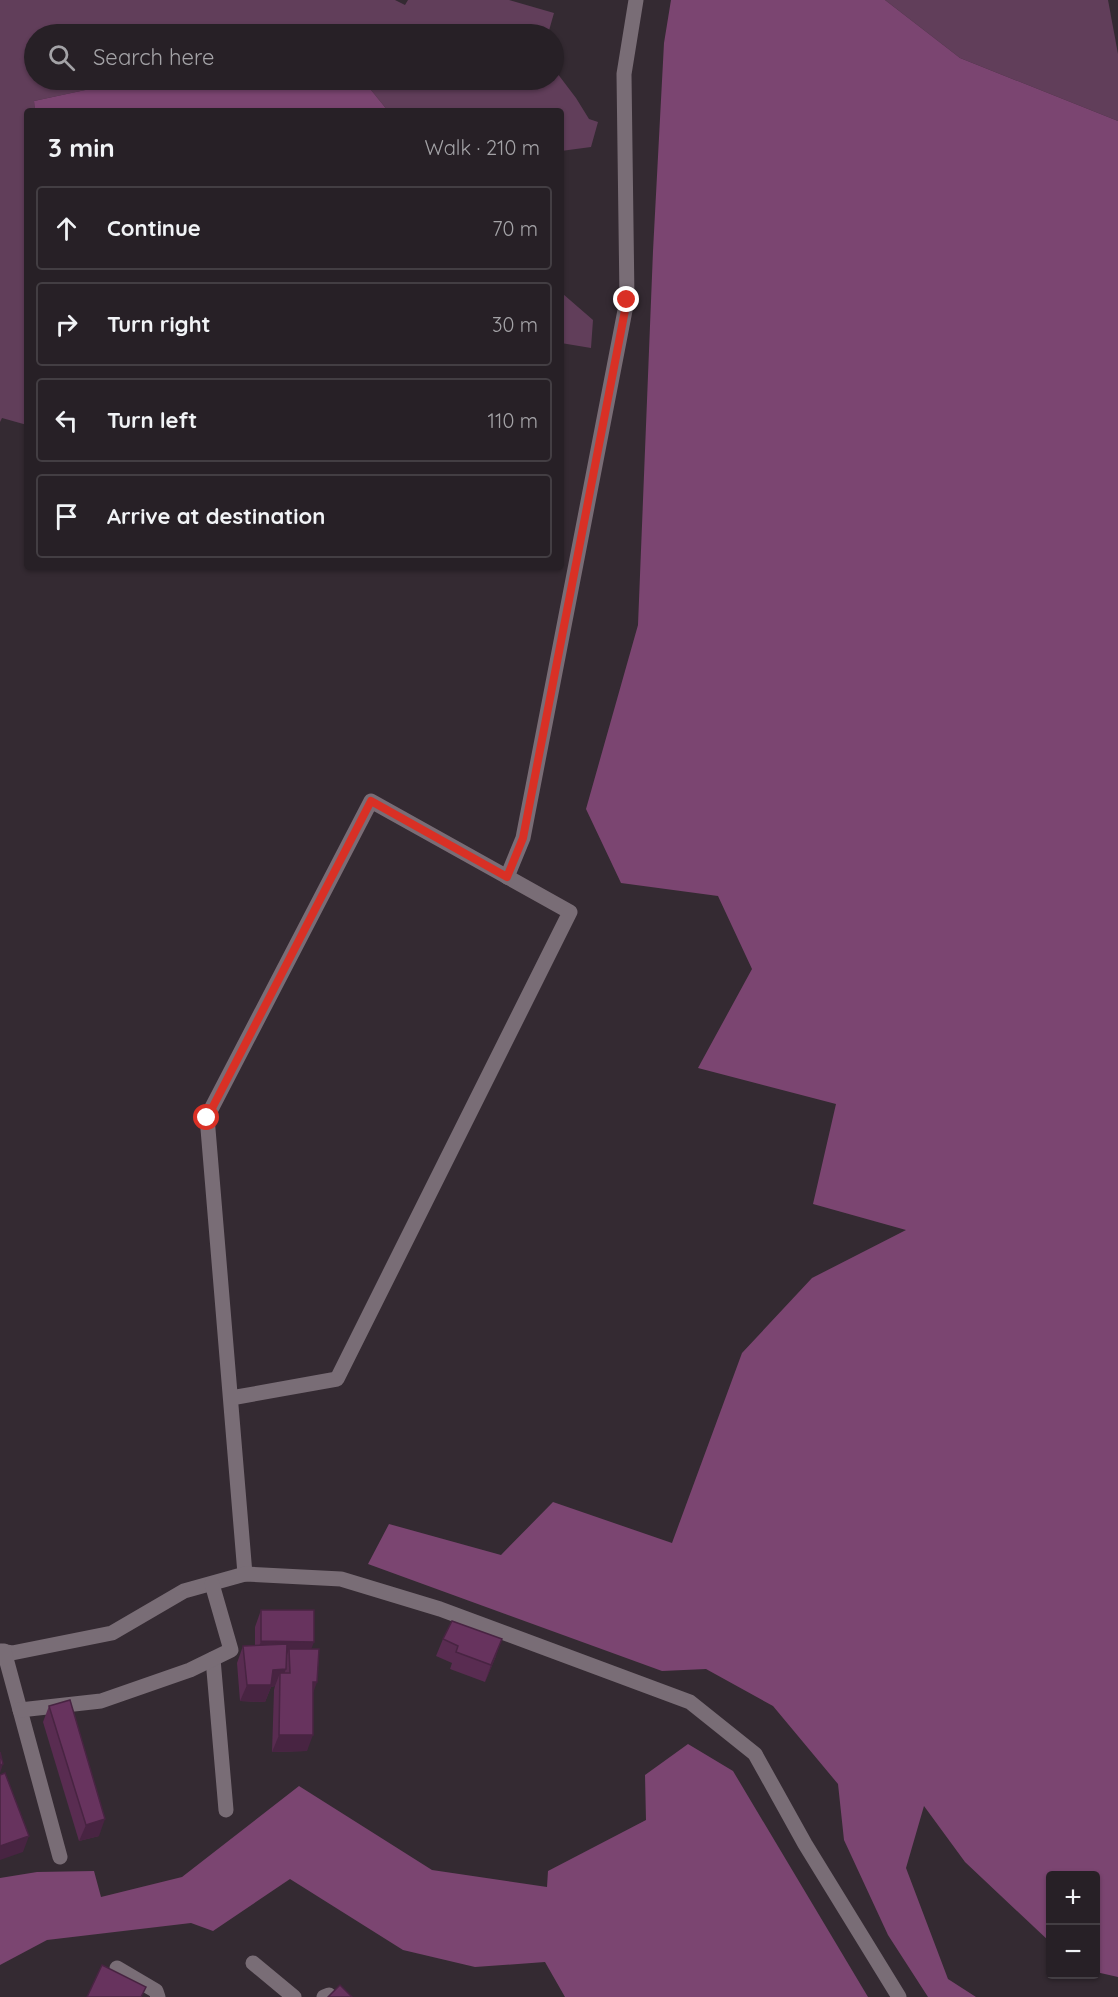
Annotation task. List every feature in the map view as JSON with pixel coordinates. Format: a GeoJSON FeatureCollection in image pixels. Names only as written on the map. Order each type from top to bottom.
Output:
{"type":"FeatureCollection","features":[{"type":"Feature","properties":{"kind":"street"},"geometry":{"type":"LineString","coordinates":[[507,877],[523,838],[627,300],[624,74],[636,0]]}},
{"type":"Feature","properties":{"kind":"street"},"geometry":{"type":"LineString","coordinates":[[231,1398],[337,1379],[570,912],[371,801],[207,1118],[245,1574]]}},
{"type":"Feature","properties":{"kind":"street"},"geometry":{"type":"LineString","coordinates":[[60,1857],[2,1651],[12,1653],[112,1633],[184,1591],[245,1574],[341,1579],[440,1609],[690,1702],[755,1754],[805,1844],[899,1997]]}},
{"type":"Feature","properties":{"kind":"street"},"geometry":{"type":"LineString","coordinates":[[20,1710],[101,1701],[190,1670],[231,1650],[212,1584]]}},
{"type":"Feature","properties":{"kind":"street"},"geometry":{"type":"LineString","coordinates":[[213,1659],[226,1810]]}},
{"type":"Feature","properties":{"kind":"street"},"geometry":{"type":"LineString","coordinates":[[253,1963],[294,1997]]}},
{"type":"Feature","properties":{"kind":"street"},"geometry":{"type":"LineString","coordinates":[[117,1968],[156,1991],[158,1997]]}},
{"type":"Feature","properties":{"kind":"street"},"geometry":{"type":"LineString","coordinates":[[324,1997],[329,1995],[331,1997]]}},
{"type":"Feature","properties":{"kind":"shaded area"},"geometry":{"type":"Polygon","coordinates":[[[0,0],[395,0],[405,5],[408,0],[509,0],[554,13],[551,24],[24,24],[24,90],[85,90],[34,101],[35,108],[24,108],[24,424],[2,418],[0,422],[0,0]]]}},
{"type":"Feature","properties":{"kind":"shaded area"},"geometry":{"type":"Polygon","coordinates":[[[671,0],[885,0],[960,58],[1118,121],[1118,1977],[1100,1973],[1100,1871],[1046,1871],[1046,1938],[965,1862],[924,1806],[906,1868],[948,1979],[976,1997],[928,1997],[888,1935],[844,1840],[838,1784],[773,1706],[706,1669],[662,1671],[368,1564],[389,1524],[501,1555],[553,1502],[672,1543],[742,1353],[812,1278],[906,1230],[813,1204],[836,1104],[698,1068],[752,969],[718,896],[621,883],[586,809],[638,625],[664,43],[671,0]]]}},
{"type":"Feature","properties":{"kind":"shaded area"},"geometry":{"type":"Polygon","coordinates":[[[885,0],[1108,0],[1118,54],[1118,121],[960,58],[885,0]]]}},
{"type":"Feature","properties":{"kind":"shaded area"},"geometry":{"type":"Polygon","coordinates":[[[564,82],[589,119],[598,122],[591,147],[564,151],[564,108],[386,108],[371,90],[564,90],[564,82]]]}},
{"type":"Feature","properties":{"kind":"shaded area"},"geometry":{"type":"Polygon","coordinates":[[[85,90],[371,90],[386,108],[35,108],[34,101],[85,90]]]}},
{"type":"Feature","properties":{"kind":"shaded area"},"geometry":{"type":"Polygon","coordinates":[[[564,295],[593,320],[591,348],[564,344],[564,295]]]}},
{"type":"Feature","properties":{"kind":"shaded area"},"geometry":{"type":"Polygon","coordinates":[[[688,1744],[733,1771],[868,1997],[565,1997],[545,1962],[475,1967],[403,1950],[290,1879],[213,1931],[191,1923],[47,1940],[0,1965],[0,1878],[37,1872],[94,1871],[101,1897],[182,1877],[299,1786],[432,1870],[547,1887],[548,1871],[646,1820],[645,1775],[688,1744]]]}},
{"type":"Feature","properties":{"kind":"building"},"geometry":{"type":"Polygon","coordinates":[[[261,1610],[314,1610],[314,1642],[261,1641],[261,1610]]]}},
{"type":"Feature","properties":{"kind":"building"},"geometry":{"type":"Polygon","coordinates":[[[452,1621],[502,1639],[491,1665],[456,1652],[458,1646],[443,1639],[452,1621]]]}},
{"type":"Feature","properties":{"kind":"building"},"geometry":{"type":"Polygon","coordinates":[[[287,1644],[286,1669],[273,1670],[271,1685],[247,1685],[243,1646],[287,1644]]]}},
{"type":"Feature","properties":{"kind":"building"},"geometry":{"type":"Polygon","coordinates":[[[289,1649],[319,1649],[317,1682],[313,1682],[313,1735],[279,1735],[280,1673],[290,1673],[289,1649]]]}},
{"type":"Feature","properties":{"kind":"building"},"geometry":{"type":"Polygon","coordinates":[[[70,1700],[105,1819],[86,1825],[49,1706],[70,1700]]]}},
{"type":"Feature","properties":{"kind":"building"},"geometry":{"type":"Polygon","coordinates":[[[5,1773],[29,1836],[0,1846],[0,1775],[5,1773]]]}},
{"type":"Feature","properties":{"kind":"building"},"geometry":{"type":"Polygon","coordinates":[[[102,1965],[146,1987],[141,1997],[87,1997],[102,1965]]]}},
{"type":"Feature","properties":{"kind":"building"},"geometry":{"type":"Polygon","coordinates":[[[340,1985],[352,1997],[328,1997],[340,1985]]]}},
{"type":"Feature","properties":{"kind":"route"},"geometry":{"type":"LineString","coordinates":[[207,1118],[371,801],[507,877],[523,838],[627,300]]}}]}
